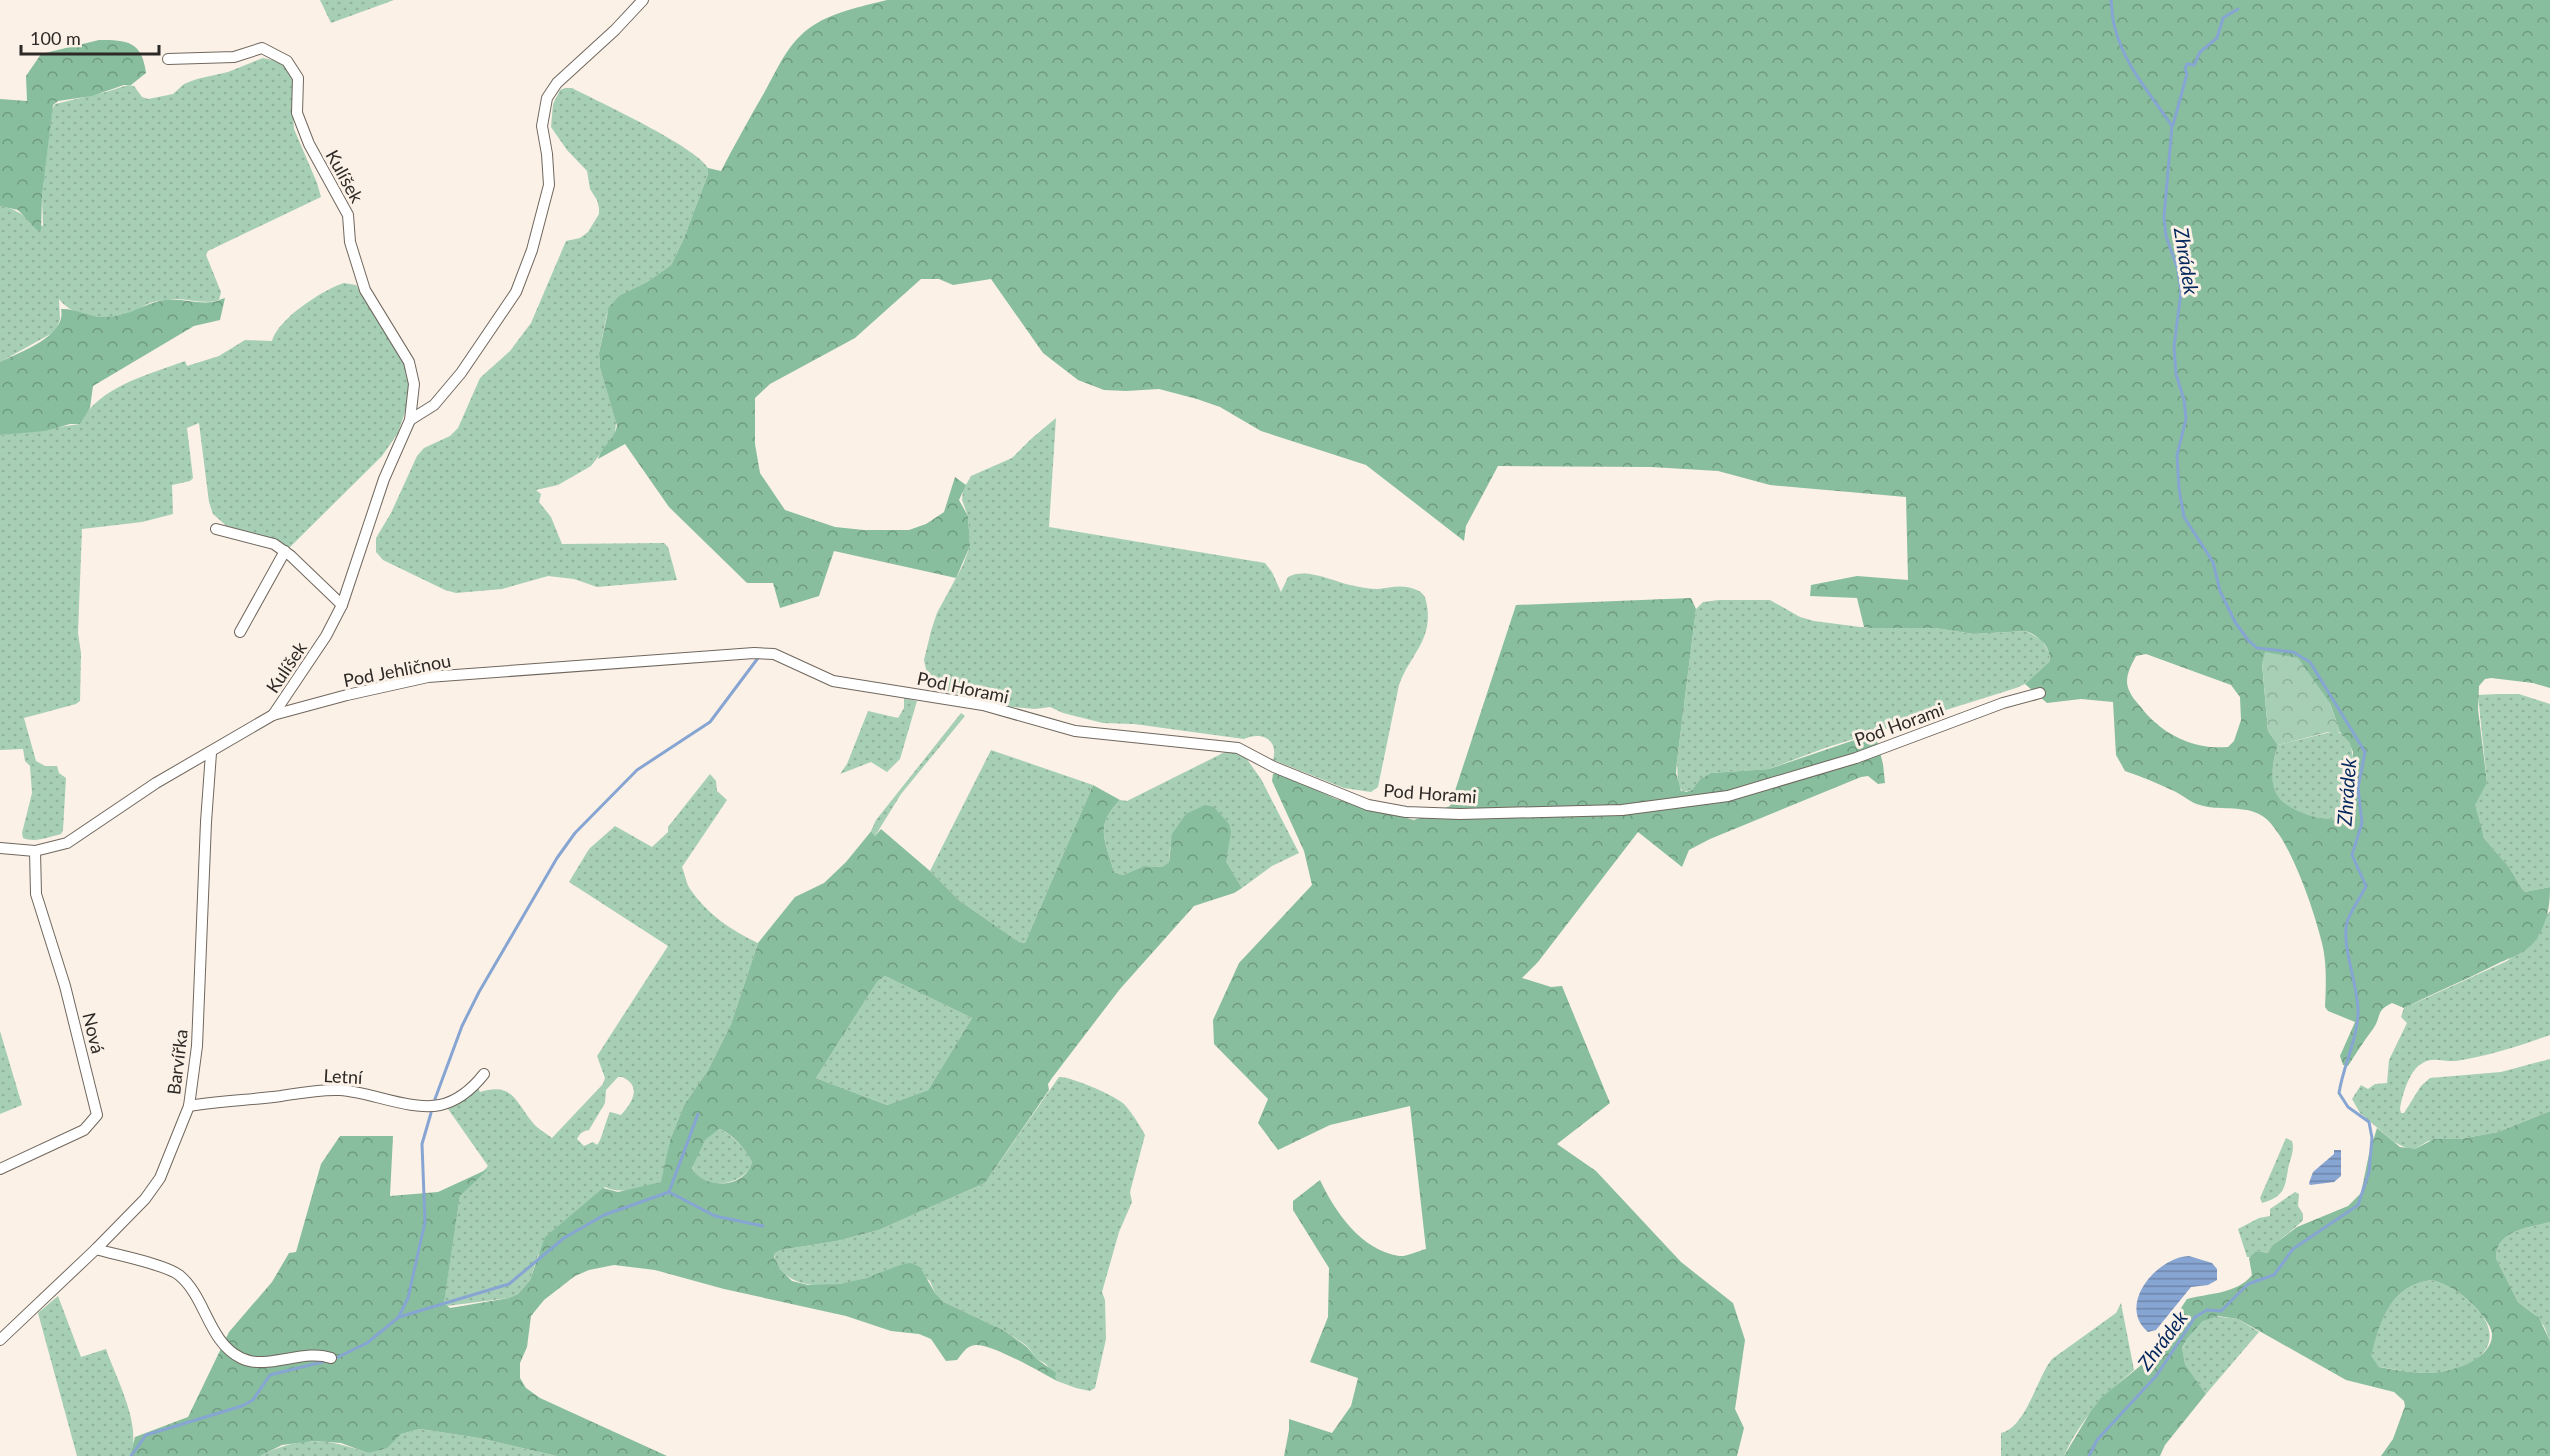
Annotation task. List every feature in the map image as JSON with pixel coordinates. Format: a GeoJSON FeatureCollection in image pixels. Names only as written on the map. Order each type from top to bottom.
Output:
{"type":"FeatureCollection","features":[{"type":"Feature","properties":{"kind":"street"},"geometry":{"type":"LineString","coordinates":[[410,420],[434,405],[461,373],[516,292],[532,250],[549,185],[542,126],[547,98],[556,82],[615,30],[643,0]]}},
{"type":"Feature","properties":{"kind":"street","name":"Kulíšek"},"geometry":{"type":"LineString","coordinates":[[168,59],[234,57],[262,48],[287,61],[298,78],[297,113],[309,144],[348,215],[350,242],[365,290],[409,362],[414,384],[410,420],[384,479],[342,605],[326,636],[273,715]]}},
{"type":"Feature","properties":{"kind":"street"},"geometry":{"type":"LineString","coordinates":[[216,530],[274,544],[285,551],[342,605]]}},
{"type":"Feature","properties":{"kind":"street"},"geometry":{"type":"LineString","coordinates":[[240,632],[285,551]]}},
{"type":"Feature","properties":{"kind":"street","name":"Pod Jehličnou"},"geometry":{"type":"LineString","coordinates":[[0,848],[35,851],[74,839],[156,783],[273,715],[428,677],[754,653],[774,654],[833,681]]}},
{"type":"Feature","properties":{"kind":"street","name":"Pod Horami"},"geometry":{"type":"LineString","coordinates":[[833,681],[983,705],[1076,731],[1238,748],[1274,767],[1368,805],[1406,812],[1460,814],[1622,810],[1728,796],[1856,758],[2003,703],[2040,693]]}},
{"type":"Feature","properties":{"kind":"street","name":"Barvířka"},"geometry":{"type":"LineString","coordinates":[[0,1340],[145,1199],[160,1178],[189,1106],[193,1089],[198,1034],[206,822],[211,753]]}},
{"type":"Feature","properties":{"kind":"street","name":"Nová"},"geometry":{"type":"LineString","coordinates":[[0,1169],[84,1130],[97,1115],[65,986],[36,894],[35,851]]}},
{"type":"Feature","properties":{"kind":"street","name":"Letní"},"geometry":{"type":"LineString","coordinates":[[189,1106],[310,1091],[338,1090],[369,1094],[420,1106],[440,1105],[459,1097],[474,1086],[484,1074]]}},
{"type":"Feature","properties":{"kind":"street"},"geometry":{"type":"LineString","coordinates":[[96,1249],[177,1274],[189,1285],[208,1321],[226,1348],[242,1359],[270,1361],[321,1354],[331,1358]]}},
{"type":"Feature","properties":{"kind":"green space"},"geometry":{"type":"Polygon","coordinates":[[[320,0],[394,0],[331,23],[320,0]]]}},
{"type":"Feature","properties":{"kind":"green space"},"geometry":{"type":"Polygon","coordinates":[[[887,0],[2550,0],[2550,688],[2533,683],[2491,678],[2485,679],[2479,686],[2478,709],[2487,783],[2475,805],[2484,838],[2509,867],[2524,892],[2550,887],[2548,911],[2539,935],[2531,946],[2520,953],[2404,1008],[2392,1003],[2387,1006],[2381,1011],[2373,1029],[2348,1066],[2343,1065],[2340,1056],[2355,1022],[2328,1011],[2325,1007],[2324,951],[2318,929],[2298,872],[2280,835],[2269,822],[2252,811],[2197,804],[2170,789],[2125,771],[2116,755],[2113,702],[2081,699],[2047,703],[2025,684],[2050,661],[2046,646],[2031,633],[2026,631],[1973,634],[1935,628],[1868,628],[1864,627],[1857,598],[1810,596],[1811,585],[1857,576],[1908,580],[1906,497],[1770,485],[1718,471],[1651,467],[1498,466],[1466,526],[1464,541],[1366,465],[1261,431],[1220,407],[1197,399],[1159,389],[1104,390],[1078,380],[1043,353],[991,279],[953,285],[939,279],[921,279],[855,338],[770,384],[755,398],[755,444],[760,473],[785,510],[835,527],[864,530],[909,530],[926,524],[944,512],[955,477],[966,485],[959,500],[968,516],[970,546],[956,578],[834,551],[819,596],[780,608],[773,583],[747,583],[669,507],[625,444],[598,459],[614,435],[617,426],[600,368],[599,353],[609,307],[620,295],[647,282],[671,265],[684,238],[708,174],[708,168],[721,171],[778,67],[794,43],[808,29],[826,18],[887,0]],[[2146,654],[2136,656],[2127,682],[2131,695],[2148,716],[2168,732],[2190,743],[2228,747],[2234,741],[2241,720],[2240,697],[2231,685],[2146,654]],[[2262,663],[2268,731],[2278,745],[2272,777],[2277,795],[2290,807],[2311,816],[2323,819],[2344,817],[2351,813],[2353,752],[2349,742],[2340,732],[2330,703],[2262,663]]]}},
{"type":"Feature","properties":{"kind":"green space"},"geometry":{"type":"Polygon","coordinates":[[[99,40],[132,44],[141,54],[146,73],[131,85],[124,85],[92,96],[58,101],[53,105],[42,197],[41,230],[37,230],[18,210],[0,206],[0,99],[27,101],[26,76],[41,54],[99,40]]]}},
{"type":"Feature","properties":{"kind":"green space"},"geometry":{"type":"Polygon","coordinates":[[[263,58],[281,62],[292,76],[294,129],[321,197],[208,251],[206,255],[221,292],[219,300],[208,302],[164,300],[150,303],[129,314],[101,317],[82,314],[59,299],[60,319],[56,331],[0,362],[0,206],[12,209],[43,226],[42,197],[52,109],[55,104],[128,85],[134,86],[142,97],[148,99],[173,94],[184,84],[228,72],[263,58]]]}},
{"type":"Feature","properties":{"kind":"green space"},"geometry":{"type":"Polygon","coordinates":[[[572,88],[666,137],[700,159],[708,168],[708,174],[684,238],[671,265],[647,282],[620,295],[607,314],[599,353],[600,368],[616,422],[615,435],[591,466],[558,485],[536,490],[541,494],[539,502],[551,517],[562,544],[664,543],[668,547],[677,580],[597,587],[574,579],[548,576],[502,589],[456,593],[383,560],[376,552],[376,538],[391,513],[417,456],[424,448],[450,436],[458,428],[480,378],[510,351],[531,323],[566,241],[580,238],[588,232],[599,214],[597,200],[590,189],[587,171],[567,150],[551,127],[553,104],[560,90],[572,88]]]}},
{"type":"Feature","properties":{"kind":"green space"},"geometry":{"type":"Polygon","coordinates":[[[344,283],[356,285],[404,361],[409,383],[407,406],[398,433],[382,456],[290,547],[231,530],[213,514],[209,502],[199,423],[187,428],[193,478],[190,481],[172,485],[173,514],[142,522],[82,529],[78,633],[81,653],[80,701],[24,718],[36,761],[45,766],[57,766],[59,773],[66,778],[63,830],[61,834],[42,839],[23,838],[22,833],[32,793],[30,766],[25,761],[23,749],[0,750],[0,435],[80,424],[99,400],[111,391],[141,377],[185,361],[187,366],[219,356],[245,340],[272,341],[276,332],[302,306],[344,283]]]}},
{"type":"Feature","properties":{"kind":"green space"},"geometry":{"type":"Polygon","coordinates":[[[225,298],[220,320],[194,326],[93,386],[90,408],[80,424],[70,424],[45,431],[0,435],[0,362],[30,348],[50,335],[61,319],[61,309],[103,317],[128,313],[165,300],[215,302],[225,298]]]}},
{"type":"Feature","properties":{"kind":"green space"},"geometry":{"type":"Polygon","coordinates":[[[1056,418],[1049,527],[1265,563],[1281,592],[1288,577],[1302,573],[1368,588],[1409,588],[1423,595],[1428,614],[1427,626],[1420,646],[1399,685],[1378,787],[1371,792],[1344,788],[1273,760],[1271,742],[1262,737],[1244,739],[1134,724],[1103,723],[1063,713],[1050,707],[1035,709],[1012,707],[947,691],[932,685],[924,660],[931,631],[937,613],[963,565],[970,546],[968,516],[962,500],[963,490],[971,476],[1012,458],[1056,418]]]}},
{"type":"Feature","properties":{"kind":"green space"},"geometry":{"type":"Polygon","coordinates":[[[1691,598],[1696,609],[1676,773],[1681,791],[1692,790],[1700,779],[1711,773],[1769,769],[1875,733],[1885,783],[1878,784],[1868,776],[1861,777],[1710,839],[1689,850],[1682,867],[1638,832],[1538,962],[1522,978],[1551,987],[1562,986],[1610,1103],[1557,1144],[1596,1171],[1681,1262],[1733,1303],[1745,1340],[1735,1409],[1744,1428],[1737,1456],[1284,1456],[1289,1419],[1332,1433],[1351,1406],[1358,1378],[1310,1362],[1328,1317],[1329,1268],[1293,1210],[1293,1201],[1320,1180],[1342,1217],[1361,1238],[1373,1246],[1399,1256],[1426,1249],[1410,1106],[1330,1125],[1278,1150],[1258,1123],[1268,1099],[1214,1044],[1213,1020],[1239,963],[1312,885],[1304,851],[1272,781],[1273,774],[1278,772],[1336,799],[1414,820],[1450,806],[1516,605],[1691,598]]]}},
{"type":"Feature","properties":{"kind":"green space"},"geometry":{"type":"Polygon","coordinates":[[[1770,600],[1800,617],[1814,621],[1868,628],[1935,628],[1973,634],[2026,631],[2042,640],[2049,653],[2050,661],[2025,684],[2016,688],[1825,748],[1769,769],[1711,773],[1700,779],[1692,790],[1683,792],[1678,785],[1677,761],[1696,609],[1703,602],[1770,600]]]}},
{"type":"Feature","properties":{"kind":"green space"},"geometry":{"type":"Polygon","coordinates":[[[2265,652],[2298,658],[2330,703],[2340,732],[2328,732],[2278,745],[2268,731],[2262,663],[2265,652]]]}},
{"type":"Feature","properties":{"kind":"green space"},"geometry":{"type":"Polygon","coordinates":[[[2519,694],[2550,704],[2550,887],[2524,892],[2509,867],[2484,838],[2476,814],[2475,804],[2487,783],[2478,695],[2519,694]]]}},
{"type":"Feature","properties":{"kind":"green space"},"geometry":{"type":"Polygon","coordinates":[[[904,698],[917,701],[900,759],[887,772],[871,762],[840,774],[847,764],[868,711],[898,718],[904,708],[904,698]]]}},
{"type":"Feature","properties":{"kind":"green space"},"geometry":{"type":"Polygon","coordinates":[[[961,713],[965,716],[901,794],[875,836],[871,831],[876,820],[961,713]]]}},
{"type":"Feature","properties":{"kind":"green space"},"geometry":{"type":"Polygon","coordinates":[[[2335,731],[2345,735],[2351,746],[2354,765],[2351,813],[2344,817],[2323,819],[2289,807],[2281,801],[2274,790],[2273,764],[2278,745],[2335,731]]]}},
{"type":"Feature","properties":{"kind":"green space"},"geometry":{"type":"Polygon","coordinates":[[[991,750],[1093,785],[1025,943],[1019,942],[960,901],[930,871],[991,750]]]}},
{"type":"Feature","properties":{"kind":"green space"},"geometry":{"type":"Polygon","coordinates":[[[1229,750],[1246,758],[1261,779],[1299,853],[1272,866],[1242,888],[1196,810],[1186,815],[1170,848],[1169,862],[1162,867],[1144,866],[1123,875],[1114,872],[1105,842],[1104,826],[1112,809],[1120,800],[1127,801],[1229,750]]]}},
{"type":"Feature","properties":{"kind":"green space"},"geometry":{"type":"Polygon","coordinates":[[[710,774],[716,781],[717,791],[727,800],[682,867],[689,887],[712,914],[758,943],[731,1024],[708,1070],[684,1105],[670,1140],[661,1182],[625,1191],[605,1187],[538,1255],[530,1280],[518,1294],[509,1298],[447,1306],[444,1301],[460,1196],[488,1166],[446,1106],[478,1088],[480,1092],[500,1090],[507,1092],[517,1101],[535,1125],[552,1138],[603,1084],[605,1078],[597,1056],[668,946],[569,882],[589,849],[615,826],[652,847],[668,832],[668,827],[710,774]],[[618,1077],[606,1090],[605,1103],[589,1130],[578,1137],[577,1139],[584,1146],[593,1142],[597,1145],[610,1112],[621,1115],[632,1100],[634,1090],[632,1085],[622,1077],[618,1077]]]}},
{"type":"Feature","properties":{"kind":"green space"},"geometry":{"type":"Polygon","coordinates":[[[1093,785],[1120,800],[1107,818],[1104,834],[1114,872],[1123,875],[1144,866],[1162,867],[1169,862],[1172,834],[1186,814],[1205,805],[1214,807],[1229,824],[1231,832],[1226,861],[1242,888],[1234,893],[1194,906],[1120,989],[1052,1078],[1048,1084],[1049,1090],[985,1183],[879,1230],[775,1253],[774,1257],[780,1269],[792,1281],[808,1285],[839,1284],[866,1278],[903,1264],[911,1263],[920,1267],[935,1293],[944,1302],[1005,1331],[1056,1373],[1057,1381],[1016,1359],[982,1346],[969,1347],[957,1360],[946,1361],[931,1339],[919,1334],[891,1331],[846,1316],[724,1289],[655,1270],[614,1265],[589,1270],[575,1276],[544,1300],[531,1316],[527,1347],[520,1363],[520,1378],[526,1388],[540,1398],[667,1456],[557,1456],[479,1438],[420,1429],[401,1434],[387,1448],[368,1453],[341,1443],[314,1441],[282,1445],[260,1456],[130,1456],[135,1437],[188,1417],[229,1332],[272,1282],[289,1253],[296,1252],[321,1164],[340,1136],[393,1136],[390,1196],[438,1192],[488,1169],[460,1196],[444,1303],[450,1308],[509,1298],[518,1294],[530,1280],[545,1237],[603,1188],[618,1192],[661,1182],[670,1140],[684,1105],[708,1070],[731,1024],[758,943],[795,897],[824,883],[846,862],[871,831],[875,836],[881,829],[930,871],[960,901],[1019,942],[1025,943],[1093,785]],[[885,976],[877,982],[816,1078],[887,1105],[928,1090],[972,1018],[885,976]],[[719,1129],[705,1140],[692,1168],[706,1180],[724,1183],[742,1177],[752,1162],[738,1142],[719,1129]]]}},
{"type":"Feature","properties":{"kind":"green space"},"geometry":{"type":"Polygon","coordinates":[[[2550,911],[2550,1035],[2480,1056],[2456,1061],[2425,1062],[2413,1072],[2404,1091],[2400,1109],[2401,1113],[2404,1113],[2421,1086],[2430,1078],[2501,1072],[2550,1059],[2550,1111],[2498,1132],[2460,1139],[2428,1141],[2415,1149],[2408,1149],[2394,1142],[2360,1113],[2352,1099],[2361,1085],[2368,1089],[2375,1084],[2387,1083],[2389,1060],[2407,1023],[2401,1017],[2404,1008],[2507,961],[2539,935],[2545,917],[2550,911]]]}},
{"type":"Feature","properties":{"kind":"green space"},"geometry":{"type":"Polygon","coordinates":[[[885,976],[972,1018],[928,1090],[887,1105],[816,1078],[877,982],[885,976]]]}},
{"type":"Feature","properties":{"kind":"green space"},"geometry":{"type":"Polygon","coordinates":[[[0,1031],[22,1105],[0,1114],[0,1031]]]}},
{"type":"Feature","properties":{"kind":"green space"},"geometry":{"type":"Polygon","coordinates":[[[1059,1077],[1082,1083],[1124,1104],[1145,1135],[1130,1192],[1132,1202],[1119,1232],[1102,1292],[1105,1300],[1106,1339],[1095,1388],[1090,1391],[1057,1381],[1046,1364],[1037,1359],[1027,1346],[1005,1331],[944,1302],[935,1293],[930,1281],[903,1264],[859,1280],[825,1285],[809,1285],[795,1281],[778,1266],[775,1253],[781,1250],[837,1241],[879,1230],[985,1183],[1059,1077]]]}},
{"type":"Feature","properties":{"kind":"green space"},"geometry":{"type":"Polygon","coordinates":[[[2550,1111],[2550,1222],[2508,1236],[2501,1241],[2496,1258],[2518,1302],[2539,1318],[2550,1341],[2550,1456],[2381,1456],[2393,1439],[2405,1406],[2404,1401],[2394,1392],[2346,1380],[2238,1319],[2218,1316],[2203,1321],[2182,1348],[2185,1364],[2206,1394],[2165,1445],[2160,1456],[2064,1456],[2091,1411],[2102,1397],[2145,1362],[2187,1299],[2239,1286],[2252,1275],[2249,1258],[2256,1251],[2268,1253],[2272,1246],[2297,1227],[2348,1206],[2361,1193],[2377,1128],[2400,1147],[2415,1149],[2434,1139],[2460,1139],[2498,1132],[2550,1111]],[[2432,1280],[2418,1283],[2406,1289],[2390,1306],[2383,1317],[2371,1356],[2379,1367],[2416,1373],[2439,1372],[2473,1361],[2487,1349],[2492,1334],[2486,1321],[2463,1296],[2432,1280]]]}},
{"type":"Feature","properties":{"kind":"green space"},"geometry":{"type":"Polygon","coordinates":[[[719,1129],[729,1134],[738,1143],[752,1162],[741,1177],[732,1181],[712,1183],[696,1174],[692,1165],[702,1144],[709,1135],[719,1129]]]}},
{"type":"Feature","properties":{"kind":"green space"},"geometry":{"type":"Polygon","coordinates":[[[2286,1138],[2292,1141],[2293,1148],[2284,1187],[2275,1198],[2262,1203],[2260,1198],[2286,1138]]]}},
{"type":"Feature","properties":{"kind":"green space"},"geometry":{"type":"Polygon","coordinates":[[[2295,1192],[2299,1194],[2298,1206],[2303,1214],[2303,1220],[2268,1253],[2256,1251],[2251,1257],[2247,1257],[2238,1229],[2259,1218],[2270,1216],[2270,1209],[2295,1192]]]}},
{"type":"Feature","properties":{"kind":"green space"},"geometry":{"type":"Polygon","coordinates":[[[2550,1222],[2550,1341],[2544,1326],[2534,1314],[2518,1302],[2496,1258],[2501,1241],[2508,1236],[2550,1222]]]}},
{"type":"Feature","properties":{"kind":"green space"},"geometry":{"type":"Polygon","coordinates":[[[2432,1280],[2457,1292],[2478,1310],[2487,1325],[2490,1338],[2486,1348],[2467,1364],[2439,1372],[2419,1373],[2379,1367],[2370,1356],[2389,1306],[2406,1289],[2432,1280]]]}},
{"type":"Feature","properties":{"kind":"green space"},"geometry":{"type":"Polygon","coordinates":[[[58,1296],[81,1357],[106,1349],[131,1417],[133,1444],[130,1456],[77,1456],[38,1313],[58,1296]]]}},
{"type":"Feature","properties":{"kind":"green space"},"geometry":{"type":"Polygon","coordinates":[[[2121,1303],[2134,1370],[2085,1420],[2064,1456],[2001,1456],[2001,1433],[2010,1429],[2024,1412],[2052,1359],[2116,1313],[2121,1303]]]}},
{"type":"Feature","properties":{"kind":"green space"},"geometry":{"type":"Polygon","coordinates":[[[2213,1316],[2238,1319],[2259,1332],[2206,1394],[2185,1364],[2182,1349],[2187,1339],[2203,1321],[2213,1316]]]}},
{"type":"Feature","properties":{"kind":"green space"},"geometry":{"type":"Polygon","coordinates":[[[420,1429],[479,1438],[557,1456],[260,1456],[288,1445],[314,1441],[339,1444],[368,1453],[401,1434],[420,1429]]]}},
{"type":"Feature","properties":{"kind":"water"},"geometry":{"type":"Polygon","coordinates":[[[2334,1150],[2341,1150],[2341,1176],[2334,1182],[2310,1185],[2313,1172],[2334,1154],[2334,1150]]]}},
{"type":"Feature","properties":{"kind":"water"},"geometry":{"type":"Polygon","coordinates":[[[2189,1256],[2212,1263],[2217,1269],[2217,1280],[2208,1285],[2191,1287],[2156,1330],[2148,1332],[2139,1321],[2136,1309],[2138,1296],[2144,1284],[2165,1264],[2177,1258],[2189,1256]]]}},
{"type":"Feature","properties":{"kind":"waterway","name":"Zhrádek"},"geometry":{"type":"LineString","coordinates":[[2089,1456],[2097,1440],[2157,1375],[2195,1317],[2207,1310],[2221,1311],[2248,1284],[2274,1275],[2293,1249],[2358,1205],[2369,1172],[2372,1138],[2369,1122],[2348,1107],[2339,1093],[2355,1034],[2358,1013],[2346,932],[2349,917],[2366,886],[2352,855],[2362,823],[2358,788],[2365,752],[2310,662],[2293,652],[2257,648],[2248,640],[2235,622],[2220,591],[2213,562],[2184,517],[2179,489],[2177,455],[2186,419],[2184,400],[2176,374],[2174,347],[2181,292],[2178,270],[2166,236],[2164,217],[2172,126],[2139,80],[2125,55],[2114,25],[2111,0]]}},
{"type":"Feature","properties":{"kind":"waterway"},"geometry":{"type":"LineString","coordinates":[[2173,125],[2187,74],[2185,69],[2187,64],[2194,65],[2200,52],[2217,38],[2223,18],[2238,9]]}},
{"type":"Feature","properties":{"kind":"waterway"},"geometry":{"type":"LineString","coordinates":[[435,1099],[462,1026],[479,992],[557,858],[575,833],[637,770],[710,722],[758,658]]}},
{"type":"Feature","properties":{"kind":"waterway"},"geometry":{"type":"LineString","coordinates":[[399,1316],[408,1298],[425,1222],[422,1144],[431,1113]]}},
{"type":"Feature","properties":{"kind":"waterway"},"geometry":{"type":"LineString","coordinates":[[669,1192],[698,1114]]}},
{"type":"Feature","properties":{"kind":"waterway"},"geometry":{"type":"LineString","coordinates":[[336,1358],[367,1343],[399,1317],[509,1284],[564,1238],[604,1215],[669,1192],[715,1216],[763,1226]]}},
{"type":"Feature","properties":{"kind":"waterway"},"geometry":{"type":"LineString","coordinates":[[131,1456],[146,1435],[242,1406],[253,1400],[270,1375],[326,1361]]}}]}
